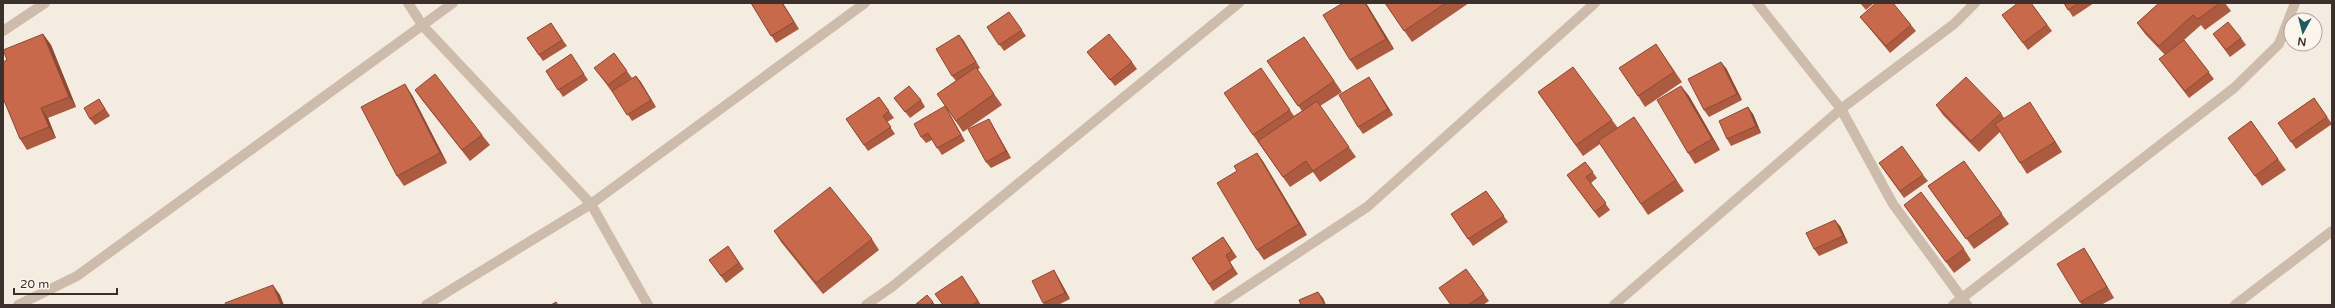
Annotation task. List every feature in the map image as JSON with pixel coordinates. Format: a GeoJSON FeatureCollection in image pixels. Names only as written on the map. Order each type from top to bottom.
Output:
{"type":"FeatureCollection","features":[{"type":"Feature","properties":{"kind":"street"},"geometry":{"type":"LineString","coordinates":[[3,30],[45,3]]}},
{"type":"Feature","properties":{"kind":"street"},"geometry":{"type":"LineString","coordinates":[[408,3],[423,26],[591,204],[648,305]]}},
{"type":"Feature","properties":{"kind":"street"},"geometry":{"type":"LineString","coordinates":[[18,305],[77,276],[453,3]]}},
{"type":"Feature","properties":{"kind":"street"},"geometry":{"type":"LineString","coordinates":[[426,305],[591,204],[866,3]]}},
{"type":"Feature","properties":{"kind":"street"},"geometry":{"type":"LineString","coordinates":[[866,305],[893,286],[1239,3]]}},
{"type":"Feature","properties":{"kind":"street"},"geometry":{"type":"LineString","coordinates":[[1219,305],[1367,207],[1595,3]]}},
{"type":"Feature","properties":{"kind":"street"},"geometry":{"type":"LineString","coordinates":[[1757,3],[1841,109],[1893,204],[1961,303],[2234,88],[2279,44],[2294,3]]}},
{"type":"Feature","properties":{"kind":"street"},"geometry":{"type":"LineString","coordinates":[[1614,305],[1841,109],[1954,24],[1975,3]]}},
{"type":"Feature","properties":{"kind":"street"},"geometry":{"type":"LineString","coordinates":[[2235,305],[2332,231]]}},
{"type":"Feature","properties":{"kind":"building"},"geometry":{"type":"Polygon","coordinates":[[[751,3],[782,3],[794,22],[771,36],[751,3]]]}},
{"type":"Feature","properties":{"kind":"building"},"geometry":{"type":"Polygon","coordinates":[[[1343,3],[1365,3],[1386,39],[1350,60],[1323,15],[1343,3]]]}},
{"type":"Feature","properties":{"kind":"building"},"geometry":{"type":"Polygon","coordinates":[[[1385,3],[1446,3],[1404,31],[1385,3]]]}},
{"type":"Feature","properties":{"kind":"building"},"geometry":{"type":"Polygon","coordinates":[[[1876,3],[1893,3],[1911,25],[1886,46],[1860,17],[1876,3]]]}},
{"type":"Feature","properties":{"kind":"building"},"geometry":{"type":"Polygon","coordinates":[[[2018,3],[2031,3],[2047,25],[2023,43],[2002,15],[2018,3]]]}},
{"type":"Feature","properties":{"kind":"building"},"geometry":{"type":"Polygon","coordinates":[[[2064,3],[2079,3],[2068,10],[2064,3]]]}},
{"type":"Feature","properties":{"kind":"building"},"geometry":{"type":"Polygon","coordinates":[[[2159,3],[2220,3],[2198,19],[2193,15],[2159,46],[2137,23],[2159,3]]]}},
{"type":"Feature","properties":{"kind":"building"},"geometry":{"type":"Polygon","coordinates":[[[1009,12],[1022,30],[999,45],[987,27],[1009,12]]]}},
{"type":"Feature","properties":{"kind":"building"},"geometry":{"type":"Polygon","coordinates":[[[2228,22],[2241,38],[2226,50],[2213,34],[2228,22]]]}},
{"type":"Feature","properties":{"kind":"building"},"geometry":{"type":"Polygon","coordinates":[[[551,23],[562,40],[539,55],[527,38],[551,23]]]}},
{"type":"Feature","properties":{"kind":"building"},"geometry":{"type":"Polygon","coordinates":[[[43,34],[69,97],[41,108],[49,127],[20,139],[3,98],[3,62],[7,60],[3,50],[43,34]]]}},
{"type":"Feature","properties":{"kind":"building"},"geometry":{"type":"Polygon","coordinates":[[[1109,34],[1132,62],[1110,80],[1087,52],[1109,34]]]}},
{"type":"Feature","properties":{"kind":"building"},"geometry":{"type":"Polygon","coordinates":[[[959,35],[976,62],[952,76],[936,49],[959,35]]]}},
{"type":"Feature","properties":{"kind":"building"},"geometry":{"type":"Polygon","coordinates":[[[1304,37],[1334,81],[1298,106],[1267,61],[1304,37]]]}},
{"type":"Feature","properties":{"kind":"building"},"geometry":{"type":"Polygon","coordinates":[[[2184,40],[2209,72],[2185,91],[2159,59],[2184,40]]]}},
{"type":"Feature","properties":{"kind":"building"},"geometry":{"type":"Polygon","coordinates":[[[1656,44],[1674,72],[1638,96],[1619,68],[1656,44]]]}},
{"type":"Feature","properties":{"kind":"building"},"geometry":{"type":"Polygon","coordinates":[[[614,53],[627,71],[608,85],[594,68],[614,53]]]}},
{"type":"Feature","properties":{"kind":"building"},"geometry":{"type":"Polygon","coordinates":[[[571,54],[584,74],[558,90],[546,71],[571,54]]]}},
{"type":"Feature","properties":{"kind":"building"},"geometry":{"type":"Polygon","coordinates":[[[1721,62],[1737,94],[1704,110],[1688,79],[1721,62]]]}},
{"type":"Feature","properties":{"kind":"building"},"geometry":{"type":"Polygon","coordinates":[[[976,67],[994,94],[956,121],[937,94],[976,67]]]}},
{"type":"Feature","properties":{"kind":"building"},"geometry":{"type":"Polygon","coordinates":[[[1573,67],[1612,120],[1576,145],[1538,92],[1573,67]]]}},
{"type":"Feature","properties":{"kind":"building"},"geometry":{"type":"Polygon","coordinates":[[[1261,68],[1290,110],[1253,135],[1224,93],[1261,68]]]}},
{"type":"Feature","properties":{"kind":"building"},"geometry":{"type":"Polygon","coordinates":[[[435,74],[482,135],[462,150],[415,90],[435,74]]]}},
{"type":"Feature","properties":{"kind":"building"},"geometry":{"type":"Polygon","coordinates":[[[636,76],[651,100],[627,115],[612,91],[636,76]]]}},
{"type":"Feature","properties":{"kind":"building"},"geometry":{"type":"Polygon","coordinates":[[[1369,77],[1388,109],[1358,127],[1339,95],[1369,77]]]}},
{"type":"Feature","properties":{"kind":"building"},"geometry":{"type":"Polygon","coordinates":[[[1966,77],[2001,113],[1971,141],[1936,105],[1966,77]]]}},
{"type":"Feature","properties":{"kind":"building"},"geometry":{"type":"Polygon","coordinates":[[[405,84],[440,153],[397,176],[361,107],[405,84]]]}},
{"type":"Feature","properties":{"kind":"building"},"geometry":{"type":"Polygon","coordinates":[[[909,86],[921,100],[905,112],[894,98],[909,86]]]}},
{"type":"Feature","properties":{"kind":"building"},"geometry":{"type":"Polygon","coordinates":[[[1681,86],[1712,139],[1688,153],[1657,100],[1681,86]]]}},
{"type":"Feature","properties":{"kind":"building"},"geometry":{"type":"Polygon","coordinates":[[[879,97],[889,111],[883,116],[891,127],[864,145],[846,119],[879,97]]]}},
{"type":"Feature","properties":{"kind":"building"},"geometry":{"type":"Polygon","coordinates":[[[2314,98],[2327,117],[2291,142],[2278,123],[2314,98]]]}},
{"type":"Feature","properties":{"kind":"building"},"geometry":{"type":"Polygon","coordinates":[[[99,99],[105,109],[90,119],[84,108],[99,99]]]}},
{"type":"Feature","properties":{"kind":"building"},"geometry":{"type":"Polygon","coordinates":[[[1317,101],[1349,147],[1313,171],[1306,161],[1283,177],[1258,141],[1317,101]]]}},
{"type":"Feature","properties":{"kind":"building"},"geometry":{"type":"Polygon","coordinates":[[[2030,102],[2055,142],[2020,163],[1995,124],[2030,102]]]}},
{"type":"Feature","properties":{"kind":"building"},"geometry":{"type":"Polygon","coordinates":[[[945,106],[961,135],[937,148],[928,133],[921,137],[914,124],[945,106]]]}},
{"type":"Feature","properties":{"kind":"building"},"geometry":{"type":"Polygon","coordinates":[[[1748,107],[1756,126],[1727,139],[1719,121],[1748,107]]]}},
{"type":"Feature","properties":{"kind":"building"},"geometry":{"type":"Polygon","coordinates":[[[1634,117],[1676,180],[1641,204],[1598,141],[1634,117]]]}},
{"type":"Feature","properties":{"kind":"building"},"geometry":{"type":"Polygon","coordinates":[[[989,119],[1006,151],[986,162],[968,129],[989,119]]]}},
{"type":"Feature","properties":{"kind":"building"},"geometry":{"type":"Polygon","coordinates":[[[2251,121],[2278,159],[2255,176],[2228,138],[2251,121]]]}},
{"type":"Feature","properties":{"kind":"building"},"geometry":{"type":"Polygon","coordinates":[[[1902,146],[1923,175],[1900,191],[1879,163],[1902,146]]]}},
{"type":"Feature","properties":{"kind":"building"},"geometry":{"type":"Polygon","coordinates":[[[1257,153],[1299,224],[1257,250],[1217,183],[1237,171],[1234,166],[1257,153]]]}},
{"type":"Feature","properties":{"kind":"building"},"geometry":{"type":"Polygon","coordinates":[[[1964,161],[2002,214],[1966,239],[1928,186],[1964,161]]]}},
{"type":"Feature","properties":{"kind":"building"},"geometry":{"type":"Polygon","coordinates":[[[1585,162],[1593,172],[1586,177],[1606,203],[1595,212],[1567,175],[1585,162]]]}},
{"type":"Feature","properties":{"kind":"building"},"geometry":{"type":"Polygon","coordinates":[[[830,187],[872,239],[816,283],[774,231],[830,187]]]}},
{"type":"Feature","properties":{"kind":"building"},"geometry":{"type":"Polygon","coordinates":[[[1486,191],[1504,216],[1468,239],[1451,214],[1486,191]]]}},
{"type":"Feature","properties":{"kind":"building"},"geometry":{"type":"Polygon","coordinates":[[[1921,192],[1964,249],[1946,262],[1904,205],[1921,192]]]}},
{"type":"Feature","properties":{"kind":"building"},"geometry":{"type":"Polygon","coordinates":[[[1835,220],[1843,236],[1814,249],[1806,233],[1835,220]]]}},
{"type":"Feature","properties":{"kind":"building"},"geometry":{"type":"Polygon","coordinates":[[[1223,237],[1232,251],[1226,255],[1233,268],[1209,284],[1192,258],[1223,237]]]}},
{"type":"Feature","properties":{"kind":"building"},"geometry":{"type":"Polygon","coordinates":[[[728,246],[739,263],[721,276],[709,260],[728,246]]]}},
{"type":"Feature","properties":{"kind":"building"},"geometry":{"type":"Polygon","coordinates":[[[2084,248],[2107,287],[2080,302],[2057,264],[2084,248]]]}},
{"type":"Feature","properties":{"kind":"building"},"geometry":{"type":"Polygon","coordinates":[[[1466,269],[1484,294],[1468,305],[1451,305],[1439,288],[1466,269]]]}},
{"type":"Feature","properties":{"kind":"building"},"geometry":{"type":"Polygon","coordinates":[[[1054,270],[1065,293],[1043,303],[1032,281],[1054,270]]]}},
{"type":"Feature","properties":{"kind":"building"},"geometry":{"type":"Polygon","coordinates":[[[962,276],[978,301],[973,305],[943,305],[935,294],[962,276]]]}},
{"type":"Feature","properties":{"kind":"building"},"geometry":{"type":"Polygon","coordinates":[[[273,285],[281,305],[226,305],[225,303],[273,285]]]}},
{"type":"Feature","properties":{"kind":"building"},"geometry":{"type":"Polygon","coordinates":[[[1318,292],[1325,305],[1301,305],[1299,300],[1318,292]]]}},
{"type":"Feature","properties":{"kind":"building"},"geometry":{"type":"Polygon","coordinates":[[[927,295],[933,302],[930,305],[916,304],[927,295]]]}},
{"type":"Feature","properties":{"kind":"building"},"geometry":{"type":"Polygon","coordinates":[[[556,302],[558,305],[551,305],[556,302]]]}}]}
